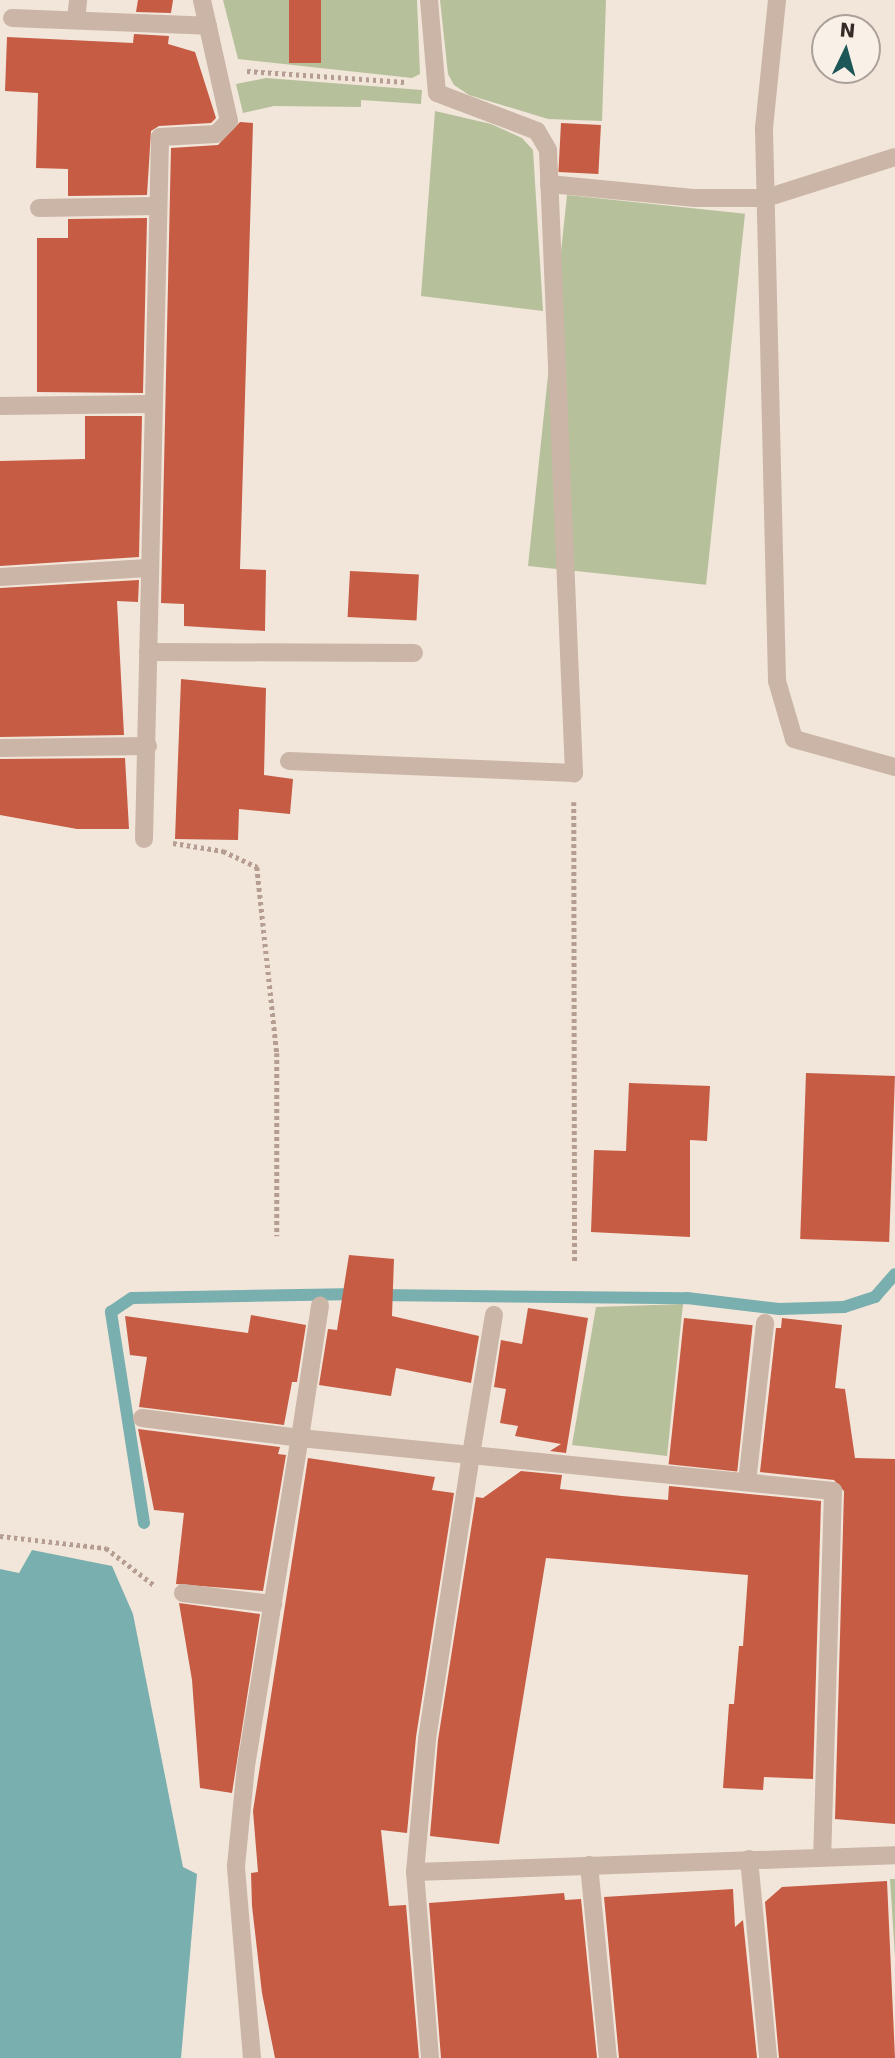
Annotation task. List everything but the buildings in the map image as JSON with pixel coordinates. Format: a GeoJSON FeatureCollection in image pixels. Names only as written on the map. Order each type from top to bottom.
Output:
{"type":"FeatureCollection","features":[{"type":"Feature","properties":{"kind":"street"},"geometry":{"type":"LineString","coordinates":[[76,20],[78,0]]}},
{"type":"Feature","properties":{"kind":"street"},"geometry":{"type":"LineString","coordinates":[[144,839],[148,746],[148,568],[160,137],[216,134],[229,121],[202,0]]}},
{"type":"Feature","properties":{"kind":"street"},"geometry":{"type":"LineString","coordinates":[[289,761],[574,773],[548,150],[537,131],[437,93],[429,0]]}},
{"type":"Feature","properties":{"kind":"street"},"geometry":{"type":"LineString","coordinates":[[777,0],[764,129],[777,681],[794,739],[895,767]]}},
{"type":"Feature","properties":{"kind":"street"},"geometry":{"type":"LineString","coordinates":[[12,18],[208,26]]}},
{"type":"Feature","properties":{"kind":"street"},"geometry":{"type":"LineString","coordinates":[[549,184],[695,198],[766,198],[895,157]]}},
{"type":"Feature","properties":{"kind":"street"},"geometry":{"type":"LineString","coordinates":[[39,208],[157,206]]}},
{"type":"Feature","properties":{"kind":"street"},"geometry":{"type":"LineString","coordinates":[[0,406],[152,404]]}},
{"type":"Feature","properties":{"kind":"street"},"geometry":{"type":"LineString","coordinates":[[0,576],[148,568]]}},
{"type":"Feature","properties":{"kind":"street"},"geometry":{"type":"LineString","coordinates":[[148,652],[414,653]]}},
{"type":"Feature","properties":{"kind":"street"},"geometry":{"type":"LineString","coordinates":[[0,748],[148,746]]}},
{"type":"Feature","properties":{"kind":"street"},"geometry":{"type":"LineString","coordinates":[[252,2058],[236,1866],[246,1766],[320,1305]]}},
{"type":"Feature","properties":{"kind":"street"},"geometry":{"type":"LineString","coordinates":[[430,2058],[415,1872],[427,1739],[494,1315]]}},
{"type":"Feature","properties":{"kind":"street"},"geometry":{"type":"LineString","coordinates":[[747,1482],[765,1323]]}},
{"type":"Feature","properties":{"kind":"street"},"geometry":{"type":"LineString","coordinates":[[142,1418],[300,1438],[833,1491],[822,1856]]}},
{"type":"Feature","properties":{"kind":"street"},"geometry":{"type":"LineString","coordinates":[[183,1594],[273,1604]]}},
{"type":"Feature","properties":{"kind":"street"},"geometry":{"type":"LineString","coordinates":[[415,1872],[895,1855]]}},
{"type":"Feature","properties":{"kind":"street"},"geometry":{"type":"LineString","coordinates":[[749,1859],[768,2058]]}},
{"type":"Feature","properties":{"kind":"street"},"geometry":{"type":"LineString","coordinates":[[589,1865],[608,2058]]}},
{"type":"Feature","properties":{"kind":"path"},"geometry":{"type":"LineString","coordinates":[[218,72],[412,83],[437,93]]}},
{"type":"Feature","properties":{"kind":"path"},"geometry":{"type":"LineString","coordinates":[[574,773],[575,1261]]}},
{"type":"Feature","properties":{"kind":"path"},"geometry":{"type":"LineString","coordinates":[[144,839],[223,851],[257,867],[278,1053],[277,1236]]}},
{"type":"Feature","properties":{"kind":"path"},"geometry":{"type":"LineString","coordinates":[[0,1536],[106,1548],[162,1593],[183,1594]]}},
{"type":"Feature","properties":{"kind":"green space"},"geometry":{"type":"Polygon","coordinates":[[[223,0],[417,0],[420,74],[412,78],[238,59],[223,0]]]}},
{"type":"Feature","properties":{"kind":"green space"},"geometry":{"type":"Polygon","coordinates":[[[440,0],[606,0],[602,121],[548,119],[469,95],[454,85],[448,74],[440,0]]]}},
{"type":"Feature","properties":{"kind":"green space"},"geometry":{"type":"Polygon","coordinates":[[[266,78],[422,90],[421,104],[361,100],[361,107],[274,106],[243,113],[236,84],[266,78]]]}},
{"type":"Feature","properties":{"kind":"green space"},"geometry":{"type":"Polygon","coordinates":[[[435,111],[491,124],[522,138],[533,150],[543,311],[421,296],[435,111]]]}},
{"type":"Feature","properties":{"kind":"green space"},"geometry":{"type":"Polygon","coordinates":[[[567,195],[745,214],[706,585],[528,566],[567,195]]]}},
{"type":"Feature","properties":{"kind":"green space"},"geometry":{"type":"Polygon","coordinates":[[[683,1304],[667,1456],[572,1445],[596,1307],[683,1304]]]}},
{"type":"Feature","properties":{"kind":"green space"},"geometry":{"type":"Polygon","coordinates":[[[890,1879],[895,1879],[895,1957],[890,1879]]]}},
{"type":"Feature","properties":{"kind":"water"},"geometry":{"type":"Polygon","coordinates":[[[32,1550],[112,1566],[133,1614],[183,1867],[197,1874],[181,2058],[0,2058],[0,1569],[19,1573],[32,1550]]]}},
{"type":"Feature","properties":{"kind":"waterway"},"geometry":{"type":"LineString","coordinates":[[376,1295],[687,1298],[779,1309],[844,1307],[875,1297],[895,1274]]}},
{"type":"Feature","properties":{"kind":"waterway"},"geometry":{"type":"LineString","coordinates":[[144,1523],[111,1312],[132,1298],[358,1294]]}}]}
